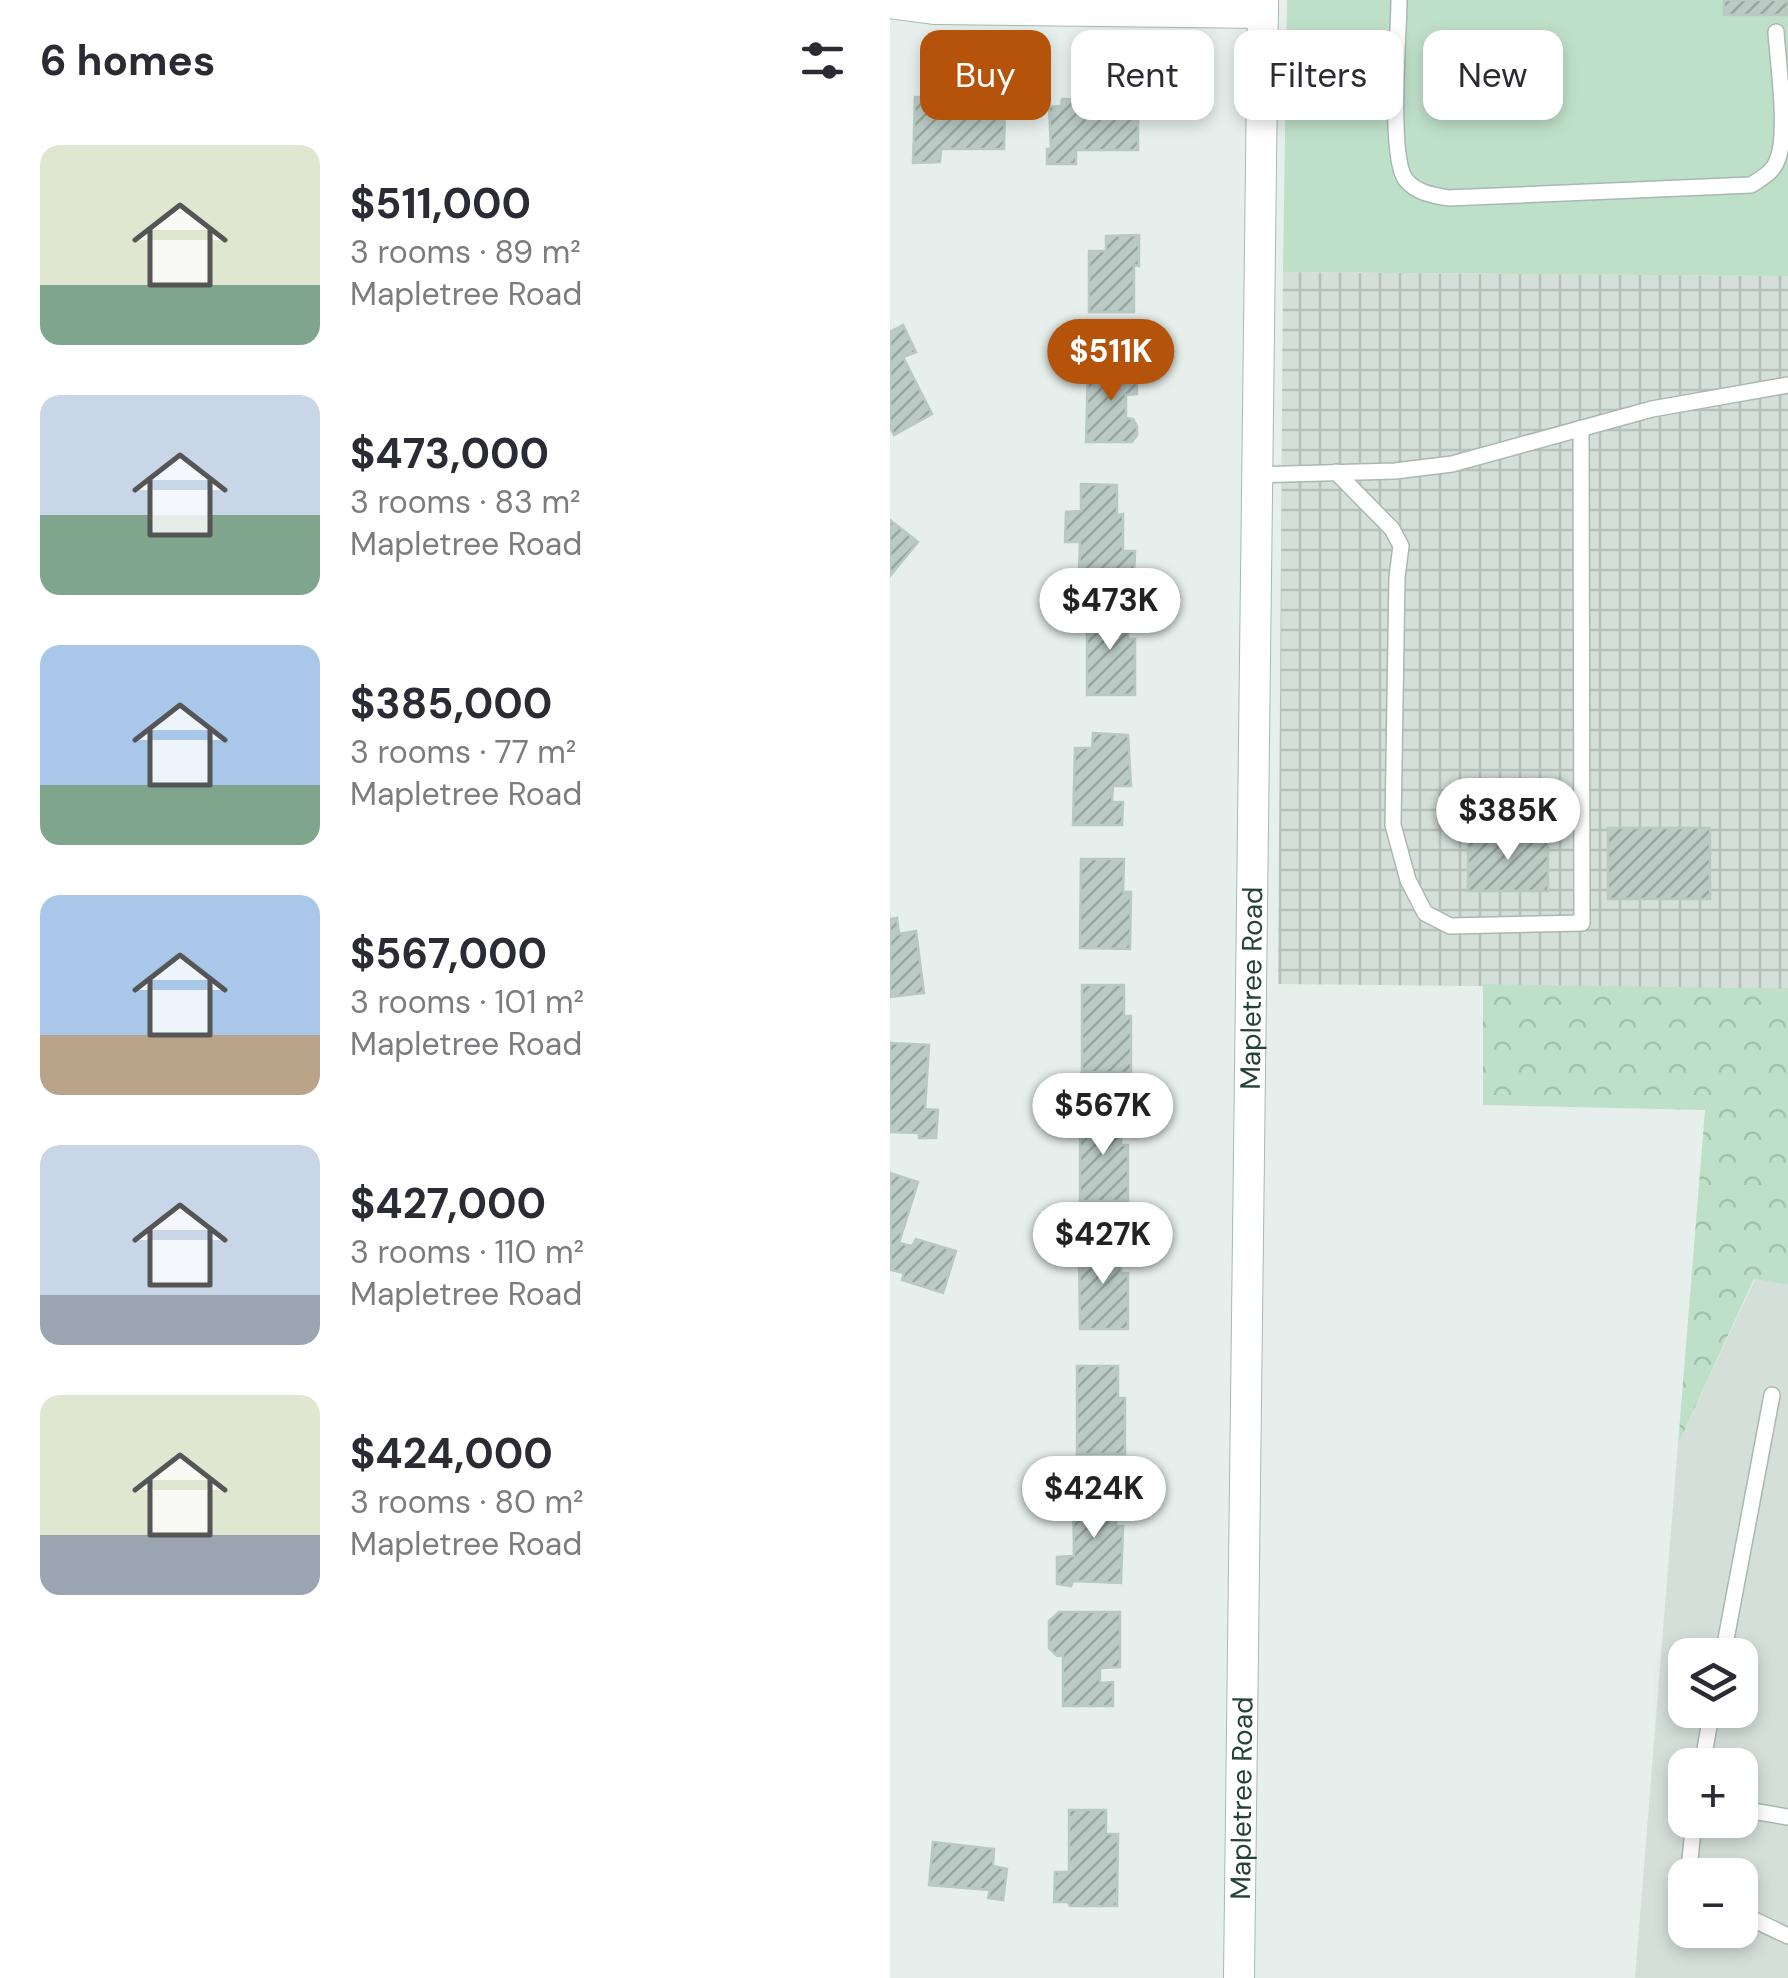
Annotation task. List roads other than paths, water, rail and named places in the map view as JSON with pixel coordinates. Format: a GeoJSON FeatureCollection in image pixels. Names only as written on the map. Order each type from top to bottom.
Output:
{"type":"FeatureCollection","features":[{"type":"Feature","properties":{"kind":"street"},"geometry":{"type":"LineString","coordinates":[[890,3],[934,9],[1263,6]]}},
{"type":"Feature","properties":{"kind":"street","name":"Mapletree Road"},"geometry":{"type":"LineString","coordinates":[[1239,1978],[1263,6]]}},
{"type":"Feature","properties":{"kind":"lane"},"geometry":{"type":"LineString","coordinates":[[1399,0],[1395,148],[1404,178],[1424,194],[1448,198],[1751,185],[1770,174],[1779,156],[1776,32]]}},
{"type":"Feature","properties":{"kind":"lane"},"geometry":{"type":"LineString","coordinates":[[1255,475],[1395,471],[1452,464],[1652,409],[1788,385]]}},
{"type":"Feature","properties":{"kind":"lane"},"geometry":{"type":"LineString","coordinates":[[1336,472],[1392,529],[1402,546],[1397,577],[1394,825],[1408,880],[1424,913],[1450,926],[1582,923],[1581,428]]}},
{"type":"Feature","properties":{"kind":"lane"},"geometry":{"type":"LineString","coordinates":[[1726,1638],[1772,1395]]}},
{"type":"Feature","properties":{"kind":"lane"},"geometry":{"type":"LineString","coordinates":[[1758,1813],[1788,1817]]}},
{"type":"Feature","properties":{"kind":"lane"},"geometry":{"type":"LineString","coordinates":[[1758,1922],[1788,1936]]}}]}
